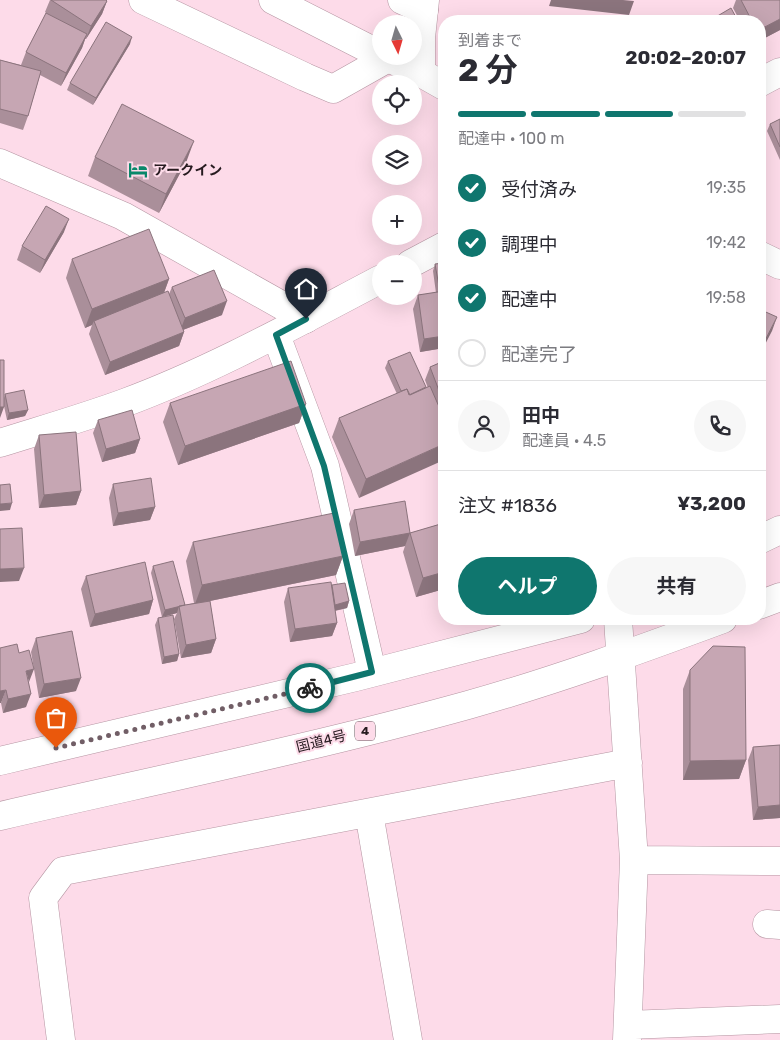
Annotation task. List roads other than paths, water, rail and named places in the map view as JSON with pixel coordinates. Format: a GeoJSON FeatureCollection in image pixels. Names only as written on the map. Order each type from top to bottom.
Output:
{"type":"FeatureCollection","features":[{"type":"Feature","properties":{"kind":"main road"},"geometry":{"type":"LineString","coordinates":[[143,0],[333,89],[372,64]]}},
{"type":"Feature","properties":{"kind":"main road"},"geometry":{"type":"LineString","coordinates":[[273,0],[372,50]]}},
{"type":"Feature","properties":{"kind":"main road"},"geometry":{"type":"LineString","coordinates":[[417,3],[421,38],[420,73]]}},
{"type":"Feature","properties":{"kind":"main road"},"geometry":{"type":"LineString","coordinates":[[404,65],[438,83]]}},
{"type":"Feature","properties":{"kind":"main road"},"geometry":{"type":"LineString","coordinates":[[766,79],[780,72]]}},
{"type":"Feature","properties":{"kind":"main road"},"geometry":{"type":"LineString","coordinates":[[0,163],[123,216],[306,319]]}},
{"type":"Feature","properties":{"kind":"main road"},"geometry":{"type":"LineString","coordinates":[[422,258],[438,249]]}},
{"type":"Feature","properties":{"kind":"main road"},"geometry":{"type":"LineString","coordinates":[[766,258],[780,265]]}},
{"type":"Feature","properties":{"kind":"main road"},"geometry":{"type":"LineString","coordinates":[[0,443],[124,403],[217,364],[372,284]]}},
{"type":"Feature","properties":{"kind":"main road"},"geometry":{"type":"LineString","coordinates":[[276,335],[324,466],[372,672]]}},
{"type":"Feature","properties":{"kind":"main road"},"geometry":{"type":"LineString","coordinates":[[766,537],[780,530]]}},
{"type":"Feature","properties":{"kind":"main road"},"geometry":{"type":"LineString","coordinates":[[766,551],[780,546]]}},
{"type":"Feature","properties":{"kind":"main road"},"geometry":{"type":"LineString","coordinates":[[766,602],[780,597]]}},
{"type":"Feature","properties":{"kind":"main road"},"geometry":{"type":"LineString","coordinates":[[0,761],[372,672],[557,625]]}},
{"type":"Feature","properties":{"kind":"main road"},"geometry":{"type":"LineString","coordinates":[[618,625],[634,860],[627,1033],[780,1019]]}},
{"type":"Feature","properties":{"kind":"main road","name":"国道4号"},"geometry":{"type":"LineString","coordinates":[[0,816],[249,760],[468,705],[621,657],[707,625]]}},
{"type":"Feature","properties":{"kind":"main road"},"geometry":{"type":"LineString","coordinates":[[61,1040],[43,898],[63,871],[628,763]]}},
{"type":"Feature","properties":{"kind":"main road"},"geometry":{"type":"LineString","coordinates":[[369,812],[408,1040]]}},
{"type":"Feature","properties":{"kind":"main road"},"geometry":{"type":"LineString","coordinates":[[634,860],[780,861]]}},
{"type":"Feature","properties":{"kind":"place","name":"アークイン"},"geometry":{"type":"Point","coordinates":[138,170]}}]}
